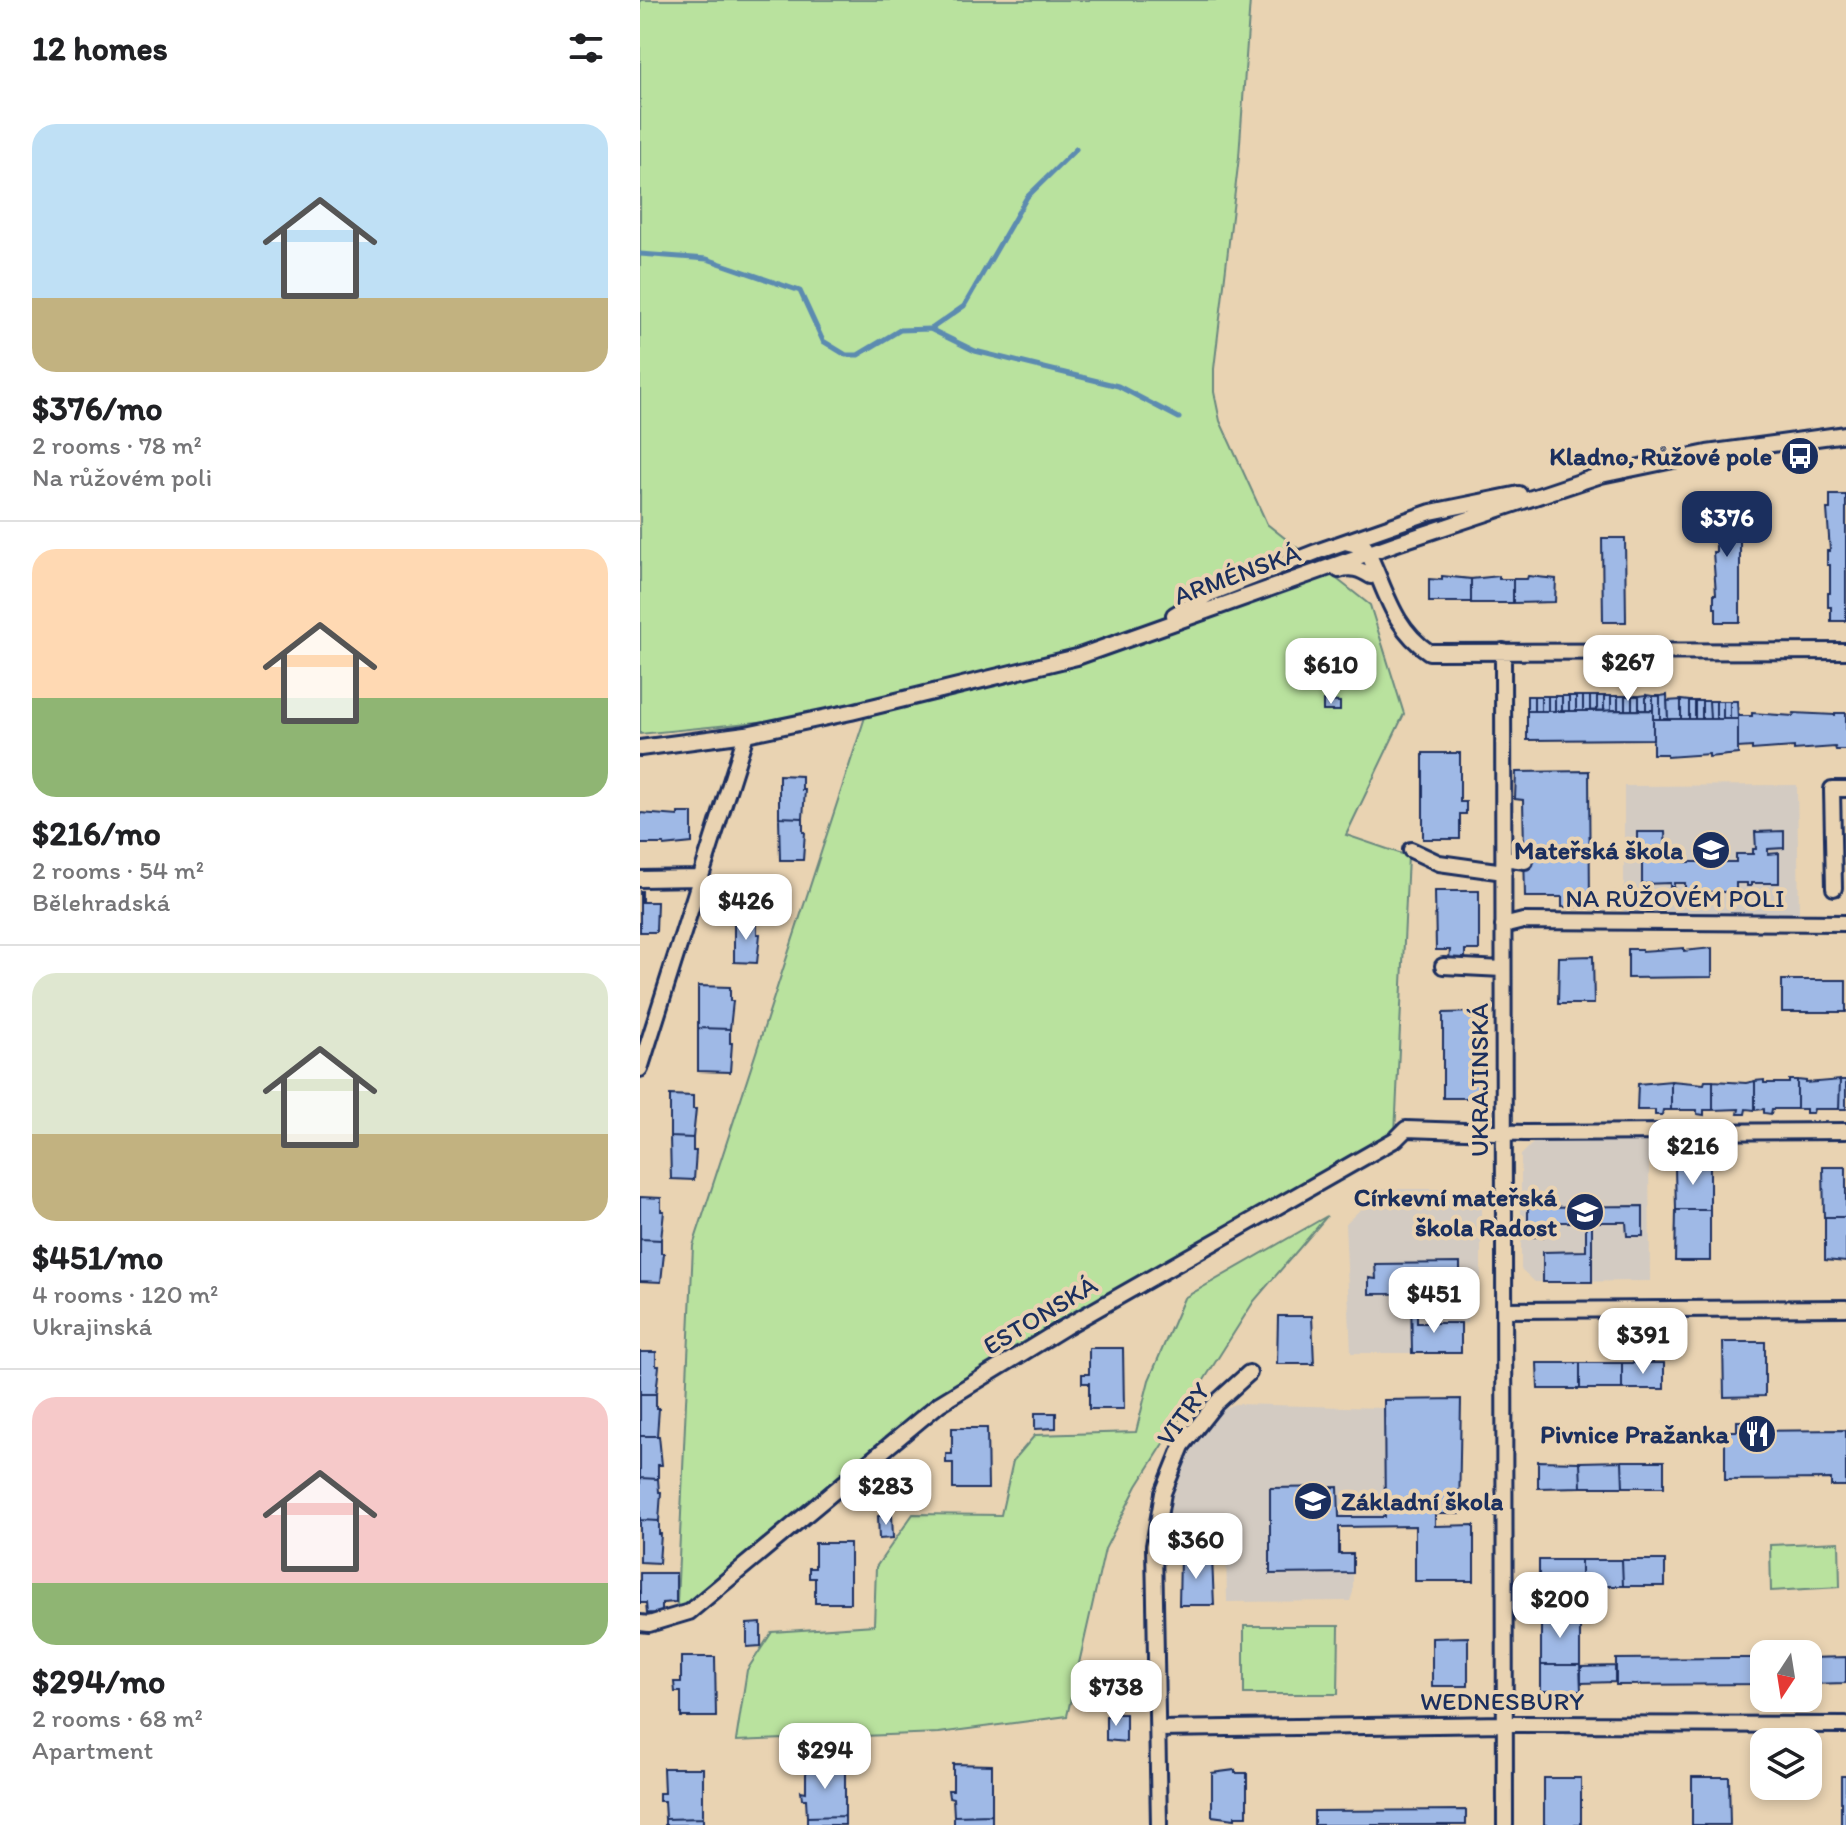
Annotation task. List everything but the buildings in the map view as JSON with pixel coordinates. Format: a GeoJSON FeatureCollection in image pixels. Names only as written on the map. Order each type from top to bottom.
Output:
{"type":"FeatureCollection","features":[{"type":"Feature","properties":{"kind":"street","name":"ARMÉNSKÁ"},"geometry":{"type":"LineString","coordinates":[[640,748],[746,734],[1077,657],[1368,553],[1601,475],[1707,453],[1846,434]]}},
{"type":"Feature","properties":{"kind":"street"},"geometry":{"type":"LineString","coordinates":[[1142,634],[1209,594],[1431,512],[1601,475]]}},
{"type":"Feature","properties":{"kind":"street"},"geometry":{"type":"LineString","coordinates":[[1519,494],[1378,538],[1368,553],[1366,563],[1411,640],[1429,652],[1846,651]]}},
{"type":"Feature","properties":{"kind":"street"},"geometry":{"type":"LineString","coordinates":[[1345,542],[1365,547],[1368,553]]}},
{"type":"Feature","properties":{"kind":"street"},"geometry":{"type":"LineString","coordinates":[[1375,577],[1382,558],[1397,543]]}},
{"type":"Feature","properties":{"kind":"street"},"geometry":{"type":"LineString","coordinates":[[1178,621],[1348,567],[1375,577]]}},
{"type":"Feature","properties":{"kind":"street","name":"UKRAJINSKÁ"},"geometry":{"type":"LineString","coordinates":[[1503,651],[1505,1825]]}},
{"type":"Feature","properties":{"kind":"street"},"geometry":{"type":"LineString","coordinates":[[640,1069],[746,734]]}},
{"type":"Feature","properties":{"kind":"street"},"geometry":{"type":"LineString","coordinates":[[1834,888],[1832,789],[1846,789]]}},
{"type":"Feature","properties":{"kind":"street"},"geometry":{"type":"LineString","coordinates":[[1411,850],[1439,863],[1504,865],[1525,861]]}},
{"type":"Feature","properties":{"kind":"street"},"geometry":{"type":"LineString","coordinates":[[640,879],[699,878]]}},
{"type":"Feature","properties":{"kind":"street","name":"NA RŮŽOVÉM POLI"},"geometry":{"type":"LineString","coordinates":[[1503,926],[1523,921],[1846,923]]}},
{"type":"Feature","properties":{"kind":"street"},"geometry":{"type":"LineString","coordinates":[[1443,966],[1503,969]]}},
{"type":"Feature","properties":{"kind":"street","name":"ESTONSKÁ"},"geometry":{"type":"LineString","coordinates":[[640,1623],[649,1624],[689,1612],[939,1404],[1065,1327],[1396,1139],[1406,1129],[1503,1132],[1846,1131]]}},
{"type":"Feature","properties":{"kind":"street"},"geometry":{"type":"LineString","coordinates":[[1506,1310],[1846,1308]]}},
{"type":"Feature","properties":{"kind":"street","name":"VITRY"},"geometry":{"type":"LineString","coordinates":[[1159,1825],[1154,1546],[1163,1493],[1182,1446],[1216,1403],[1249,1373]]}},
{"type":"Feature","properties":{"kind":"street","name":"WEDNESBURY"},"geometry":{"type":"LineString","coordinates":[[1158,1729],[1506,1724],[1846,1725]]}},
{"type":"Feature","properties":{"kind":"shaded area","name":"Mateřská škola"},"geometry":{"type":"Polygon","coordinates":[[[1797,785],[1799,914],[1624,913],[1624,786],[1797,785]]]}},
{"type":"Feature","properties":{"kind":"shaded area","name":"Církevní mateřská škola Radost"},"geometry":{"type":"Polygon","coordinates":[[[1649,1140],[1650,1281],[1535,1282],[1521,1269],[1521,1155],[1535,1141],[1649,1140]]]}},
{"type":"Feature","properties":{"kind":"shaded area"},"geometry":{"type":"Polygon","coordinates":[[[1382,1189],[1481,1189],[1481,1278],[1467,1278],[1467,1323],[1461,1324],[1461,1353],[1351,1353],[1345,1224],[1382,1189]]]}},
{"type":"Feature","properties":{"kind":"shaded area","name":"Základní škola"},"geometry":{"type":"Polygon","coordinates":[[[1461,1399],[1459,1514],[1435,1514],[1435,1525],[1474,1525],[1474,1581],[1415,1581],[1415,1527],[1339,1527],[1339,1554],[1353,1554],[1353,1592],[1350,1601],[1227,1602],[1226,1546],[1159,1546],[1165,1505],[1186,1447],[1217,1412],[1235,1404],[1384,1408],[1384,1400],[1461,1399]]]}},
{"type":"Feature","properties":{"kind":"green space"},"geometry":{"type":"Polygon","coordinates":[[[640,0],[1250,0],[1239,157],[1214,369],[1214,392],[1220,421],[1267,524],[1370,605],[1404,714],[1346,835],[1408,856],[1395,1135],[938,1397],[679,1613],[693,1246],[867,711],[640,734],[640,0]]]}},
{"type":"Feature","properties":{"kind":"green space"},"geometry":{"type":"Polygon","coordinates":[[[1327,1216],[1254,1301],[1137,1486],[1105,1549],[1067,1716],[939,1733],[736,1741],[747,1670],[772,1632],[874,1625],[876,1567],[913,1514],[1001,1515],[1013,1461],[1035,1435],[1136,1432],[1149,1380],[1184,1298],[1327,1216]]]}},
{"type":"Feature","properties":{"kind":"green space"},"geometry":{"type":"Polygon","coordinates":[[[1839,1542],[1840,1587],[1771,1591],[1770,1545],[1839,1542]]]}},
{"type":"Feature","properties":{"kind":"green space"},"geometry":{"type":"Polygon","coordinates":[[[1244,1626],[1339,1626],[1338,1694],[1244,1694],[1244,1626]]]}},
{"type":"Feature","properties":{"kind":"waterway"},"geometry":{"type":"LineString","coordinates":[[931,329],[964,306],[1027,197],[1076,149]]}},
{"type":"Feature","properties":{"kind":"waterway"},"geometry":{"type":"LineString","coordinates":[[640,254],[707,259],[800,291],[823,341],[846,355],[858,355],[900,330],[930,329],[975,351],[1118,386],[1179,418]]}},
{"type":"Feature","properties":{"kind":"place","name":"Kladno, Růžové pole"},"geometry":{"type":"Point","coordinates":[1800,456]}},
{"type":"Feature","properties":{"kind":"place","name":"Mateřská škola"},"geometry":{"type":"Point","coordinates":[1711,850]}},
{"type":"Feature","properties":{"kind":"place","name":"Církevní mateřská škola Radost"},"geometry":{"type":"Point","coordinates":[1585,1212]}},
{"type":"Feature","properties":{"kind":"place","name":"Pivnice Pražanka"},"geometry":{"type":"Point","coordinates":[1757,1434]}},
{"type":"Feature","properties":{"kind":"place","name":"Základní škola"},"geometry":{"type":"Point","coordinates":[1313,1501]}}]}
